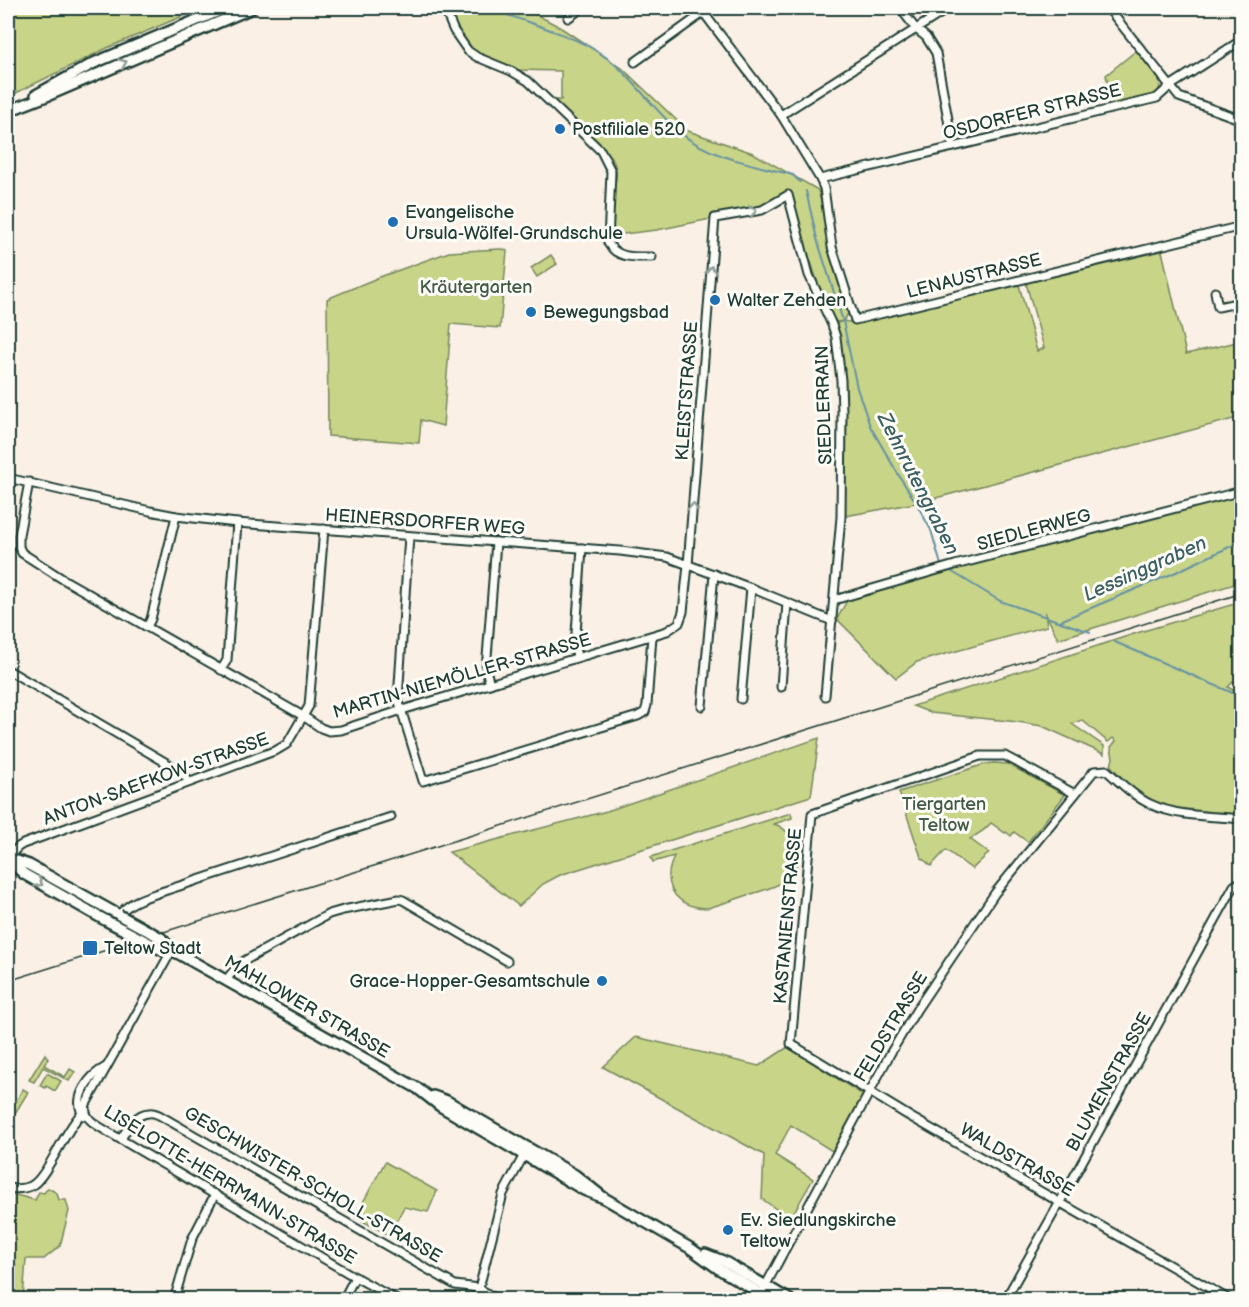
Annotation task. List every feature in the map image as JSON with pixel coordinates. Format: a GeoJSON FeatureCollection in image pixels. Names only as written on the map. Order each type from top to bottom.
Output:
{"type":"FeatureCollection","features":[{"type":"Feature","properties":{"kind":"main road"},"geometry":{"type":"LineString","coordinates":[[12,109],[94,63],[226,8]]}},
{"type":"Feature","properties":{"kind":"main road"},"geometry":{"type":"LineString","coordinates":[[12,109],[50,95],[252,8]]}},
{"type":"Feature","properties":{"kind":"main road","name":"MAHLOWER STRASSE"},"geometry":{"type":"LineString","coordinates":[[172,950],[162,950],[105,920],[24,874],[8,858],[29,865],[161,938],[172,950],[425,1093],[447,1101],[526,1151],[575,1175],[604,1198],[690,1248],[723,1261],[772,1299]]}},
{"type":"Feature","properties":{"kind":"main road","name":"MAHLOWER STRASSE"},"geometry":{"type":"LineString","coordinates":[[762,1293],[790,1299]]}},
{"type":"Feature","properties":{"kind":"street"},"geometry":{"type":"LineString","coordinates":[[444,8],[454,31],[468,51],[528,81],[601,151],[612,171],[608,243],[612,250],[620,255],[652,257]]}},
{"type":"Feature","properties":{"kind":"street"},"geometry":{"type":"LineString","coordinates":[[568,18],[582,8]]}},
{"type":"Feature","properties":{"kind":"street"},"geometry":{"type":"LineString","coordinates":[[900,8],[916,29],[926,37],[936,53],[953,147]]}},
{"type":"Feature","properties":{"kind":"street"},"geometry":{"type":"LineString","coordinates":[[781,115],[949,8]]}},
{"type":"Feature","properties":{"kind":"street"},"geometry":{"type":"LineString","coordinates":[[1108,8],[1179,97],[1242,120]]}},
{"type":"Feature","properties":{"kind":"street"},"geometry":{"type":"LineString","coordinates":[[635,62],[705,9],[781,115],[820,179]]}},
{"type":"Feature","properties":{"kind":"street","name":"OSDORFER STRASSE"},"geometry":{"type":"LineString","coordinates":[[820,179],[1156,98],[1170,86],[1242,40]]}},
{"type":"Feature","properties":{"kind":"street","name":"LENAUSTRASSE"},"geometry":{"type":"LineString","coordinates":[[820,179],[824,188],[832,247],[855,320],[1242,226]]}},
{"type":"Feature","properties":{"kind":"street","name":"KLEISTSTRASSE"},"geometry":{"type":"LineString","coordinates":[[688,565],[715,218],[762,210],[788,195]]}},
{"type":"Feature","properties":{"kind":"street","name":"SIEDLERRAIN"},"geometry":{"type":"LineString","coordinates":[[788,195],[809,274],[836,337],[841,380],[841,517],[832,621]]}},
{"type":"Feature","properties":{"kind":"street"},"geometry":{"type":"LineString","coordinates":[[1215,292],[1218,307],[1242,302]]}},
{"type":"Feature","properties":{"kind":"street","name":"HEINERSDORFER WEG"},"geometry":{"type":"LineString","coordinates":[[8,478],[176,516],[237,523],[620,550],[667,557],[832,621]]}},
{"type":"Feature","properties":{"kind":"street","name":"MARTIN-NIEMÖLLER-STRASSE"},"geometry":{"type":"LineString","coordinates":[[29,482],[19,535],[19,548],[22,553],[61,578],[303,716],[313,724],[329,731],[341,730],[667,631],[679,623],[683,612],[688,565]]}},
{"type":"Feature","properties":{"kind":"street","name":"SIEDLERWEG"},"geometry":{"type":"LineString","coordinates":[[834,600],[936,570],[1242,491]]}},
{"type":"Feature","properties":{"kind":"street"},"geometry":{"type":"LineString","coordinates":[[147,627],[151,619],[176,516]]}},
{"type":"Feature","properties":{"kind":"street"},"geometry":{"type":"LineString","coordinates":[[221,670],[227,660],[237,523]]}},
{"type":"Feature","properties":{"kind":"street","name":"ANTON-SAEFKOW-STRASSE"},"geometry":{"type":"LineString","coordinates":[[8,858],[23,844],[283,748],[291,739],[309,706],[324,529]]}},
{"type":"Feature","properties":{"kind":"street"},"geometry":{"type":"LineString","coordinates":[[409,536],[398,699],[423,781],[645,712],[652,636]]}},
{"type":"Feature","properties":{"kind":"street"},"geometry":{"type":"LineString","coordinates":[[490,684],[486,670],[496,542]]}},
{"type":"Feature","properties":{"kind":"street"},"geometry":{"type":"LineString","coordinates":[[577,657],[575,647],[582,548]]}},
{"type":"Feature","properties":{"kind":"street"},"geometry":{"type":"LineString","coordinates":[[702,706],[714,574]]}},
{"type":"Feature","properties":{"kind":"street"},"geometry":{"type":"LineString","coordinates":[[741,699],[751,588]]}},
{"type":"Feature","properties":{"kind":"street"},"geometry":{"type":"LineString","coordinates":[[780,687],[787,603]]}},
{"type":"Feature","properties":{"kind":"street"},"geometry":{"type":"LineString","coordinates":[[825,696],[832,621]]}},
{"type":"Feature","properties":{"kind":"street"},"geometry":{"type":"LineString","coordinates":[[8,670],[183,772],[189,782]]}},
{"type":"Feature","properties":{"kind":"street","name":"KASTANIENSTRASSE"},"geometry":{"type":"LineString","coordinates":[[791,1044],[812,814],[980,756],[1005,756],[1075,794]]}},
{"type":"Feature","properties":{"kind":"street","name":"FELDSTRASSE"},"geometry":{"type":"LineString","coordinates":[[762,1293],[916,1009],[995,893],[1094,771],[1106,770],[1149,804],[1172,812],[1242,819]]}},
{"type":"Feature","properties":{"kind":"street"},"geometry":{"type":"LineString","coordinates":[[119,915],[133,902],[391,817]]}},
{"type":"Feature","properties":{"kind":"street","name":"BLUMENSTRASSE"},"geometry":{"type":"LineString","coordinates":[[1005,1299],[1234,886],[1242,881]]}},
{"type":"Feature","properties":{"kind":"street"},"geometry":{"type":"LineString","coordinates":[[226,980],[244,961],[329,914],[399,899],[507,961]]}},
{"type":"Feature","properties":{"kind":"street","name":"LISELOTTE-HERRMANN-STRASSE"},"geometry":{"type":"LineString","coordinates":[[172,950],[106,1067],[85,1109],[86,1114],[91,1121],[121,1139],[397,1299]]}},
{"type":"Feature","properties":{"kind":"street","name":"WALDSTRASSE"},"geometry":{"type":"LineString","coordinates":[[791,1044],[870,1092],[1230,1299]]}},
{"type":"Feature","properties":{"kind":"street"},"geometry":{"type":"LineString","coordinates":[[91,1121],[82,1113],[79,1106],[80,1101],[93,1075],[106,1067]]}},
{"type":"Feature","properties":{"kind":"street"},"geometry":{"type":"LineString","coordinates":[[8,1188],[20,1189],[33,1185],[45,1170],[73,1123],[82,1113]]}},
{"type":"Feature","properties":{"kind":"street","name":"GESCHWISTER-SCHOLL-STRASSE"},"geometry":{"type":"LineString","coordinates":[[121,1139],[130,1125],[141,1115],[159,1114],[455,1285],[478,1288],[498,1299]]}},
{"type":"Feature","properties":{"kind":"street"},"geometry":{"type":"LineString","coordinates":[[476,1299],[503,1194],[526,1151]]}},
{"type":"Feature","properties":{"kind":"street"},"geometry":{"type":"LineString","coordinates":[[174,1299],[192,1239],[215,1194]]}},
{"type":"Feature","properties":{"kind":"street"},"geometry":{"type":"LineString","coordinates":[[343,1299],[356,1277]]}},
{"type":"Feature","properties":{"kind":"green space"},"geometry":{"type":"Polygon","coordinates":[[[8,8],[202,8],[107,48],[8,97],[8,8]]]}},
{"type":"Feature","properties":{"kind":"green space"},"geometry":{"type":"Polygon","coordinates":[[[233,8],[242,8],[103,66],[106,62],[233,8]]]}},
{"type":"Feature","properties":{"kind":"green space"},"geometry":{"type":"Polygon","coordinates":[[[448,8],[524,8],[558,26],[622,68],[688,131],[753,153],[818,190],[824,213],[828,246],[848,314],[843,321],[837,322],[833,319],[822,296],[791,191],[759,209],[657,230],[615,235],[610,230],[616,180],[615,164],[606,152],[550,100],[561,100],[561,71],[518,70],[490,60],[473,50],[455,25],[448,8]]]}},
{"type":"Feature","properties":{"kind":"green space"},"geometry":{"type":"Polygon","coordinates":[[[1137,50],[1159,80],[1158,92],[1152,97],[1113,106],[1106,75],[1137,50]]]}},
{"type":"Feature","properties":{"kind":"green space","name":"Kräutergarten"},"geometry":{"type":"Polygon","coordinates":[[[503,249],[507,251],[500,328],[451,324],[443,426],[421,420],[419,443],[328,436],[327,299],[449,252],[503,249]]]}},
{"type":"Feature","properties":{"kind":"green space"},"geometry":{"type":"Polygon","coordinates":[[[1162,251],[1186,354],[1241,341],[1241,417],[921,502],[845,516],[842,412],[832,325],[843,321],[855,323],[1019,285],[1037,351],[1044,348],[1026,283],[1162,251]]]}},
{"type":"Feature","properties":{"kind":"green space"},"geometry":{"type":"Polygon","coordinates":[[[551,255],[557,264],[537,277],[531,268],[551,255]]]}},
{"type":"Feature","properties":{"kind":"green space"},"geometry":{"type":"Polygon","coordinates":[[[1241,495],[1241,582],[1058,639],[1045,612],[1047,626],[917,662],[896,678],[837,619],[849,597],[1241,495]]]}},
{"type":"Feature","properties":{"kind":"green space"},"geometry":{"type":"Polygon","coordinates":[[[1241,602],[1241,680],[1233,682],[1228,687],[1241,695],[1241,815],[1158,804],[1139,793],[1111,766],[1113,758],[1111,747],[1116,741],[1113,738],[1108,742],[1082,720],[1072,724],[1104,746],[1104,754],[1042,726],[931,713],[913,706],[1140,632],[1241,602]]]}},
{"type":"Feature","properties":{"kind":"green space"},"geometry":{"type":"Polygon","coordinates":[[[819,738],[811,796],[560,875],[543,884],[519,906],[449,852],[607,811],[819,738]]]}},
{"type":"Feature","properties":{"kind":"green space","name":"Tiergarten Teltow"},"geometry":{"type":"Polygon","coordinates":[[[994,763],[1008,764],[1065,795],[1028,842],[1014,832],[1011,836],[1005,833],[991,823],[970,839],[989,853],[972,869],[946,850],[931,866],[921,857],[899,792],[994,763]]]}},
{"type":"Feature","properties":{"kind":"green space"},"geometry":{"type":"Polygon","coordinates":[[[791,813],[792,818],[774,824],[787,832],[796,846],[798,858],[792,875],[776,886],[708,908],[686,904],[675,895],[669,874],[674,856],[653,862],[651,857],[791,813]]]}},
{"type":"Feature","properties":{"kind":"green space"},"geometry":{"type":"Polygon","coordinates":[[[636,1037],[759,1066],[788,1047],[863,1095],[832,1151],[791,1125],[775,1155],[813,1179],[790,1219],[762,1199],[764,1155],[603,1067],[636,1037]]]}},
{"type":"Feature","properties":{"kind":"green space"},"geometry":{"type":"Polygon","coordinates":[[[45,1054],[48,1059],[44,1065],[65,1077],[70,1069],[75,1072],[69,1081],[43,1067],[34,1082],[29,1080],[45,1054]]]}},
{"type":"Feature","properties":{"kind":"green space"},"geometry":{"type":"Polygon","coordinates":[[[47,1073],[61,1081],[55,1091],[40,1085],[47,1073]]]}},
{"type":"Feature","properties":{"kind":"green space"},"geometry":{"type":"Polygon","coordinates":[[[23,1089],[28,1092],[8,1125],[8,1115],[23,1089]]]}},
{"type":"Feature","properties":{"kind":"green space"},"geometry":{"type":"Polygon","coordinates":[[[385,1162],[437,1191],[428,1212],[404,1207],[389,1235],[355,1217],[385,1162]]]}},
{"type":"Feature","properties":{"kind":"green space"},"geometry":{"type":"Polygon","coordinates":[[[48,1188],[57,1193],[59,1200],[66,1200],[69,1211],[60,1246],[44,1259],[26,1259],[23,1299],[8,1299],[8,1193],[35,1200],[39,1192],[44,1193],[48,1188]]]}},
{"type":"Feature","properties":{"kind":"waterway","name":"Zehnrutengraben"},"geometry":{"type":"LineString","coordinates":[[491,8],[565,36],[603,55],[614,63],[671,124],[692,142],[734,160],[793,175],[800,182]]}},
{"type":"Feature","properties":{"kind":"waterway","name":"Zehnrutengraben"},"geometry":{"type":"LineString","coordinates":[[806,191],[817,239],[843,321],[857,388],[870,426],[931,530],[941,565],[945,567]]}},
{"type":"Feature","properties":{"kind":"waterway","name":"Lessinggraben"},"geometry":{"type":"LineString","coordinates":[[1060,621],[1174,573],[1242,541]]}},
{"type":"Feature","properties":{"kind":"waterway","name":"Zehnrutengraben"},"geometry":{"type":"LineString","coordinates":[[949,570],[1000,601],[1090,632]]}},
{"type":"Feature","properties":{"kind":"waterway","name":"Zehnrutengraben"},"geometry":{"type":"LineString","coordinates":[[1115,642],[1242,697]]}},
{"type":"Feature","properties":{"kind":"tram line"},"geometry":{"type":"LineString","coordinates":[[8,981],[1242,593]]}},
{"type":"Feature","properties":{"kind":"place","name":"Postfiliale 520"},"geometry":{"type":"Point","coordinates":[560,129]}},
{"type":"Feature","properties":{"kind":"place","name":"Evangelische Ursula-Wölfel-Grundschule"},"geometry":{"type":"Point","coordinates":[393,222]}},
{"type":"Feature","properties":{"kind":"place","name":"Walter Zehden"},"geometry":{"type":"Point","coordinates":[715,300]}},
{"type":"Feature","properties":{"kind":"place","name":"Bewegungsbad"},"geometry":{"type":"Point","coordinates":[531,312]}},
{"type":"Feature","properties":{"kind":"place","name":"Teltow Stadt"},"geometry":{"type":"Point","coordinates":[90,948]}},
{"type":"Feature","properties":{"kind":"place","name":"Grace-Hopper-Gesamtschule"},"geometry":{"type":"Point","coordinates":[602,981]}},
{"type":"Feature","properties":{"kind":"place","name":"Ev. Siedlungskirche Teltow"},"geometry":{"type":"Point","coordinates":[728,1230]}}]}
